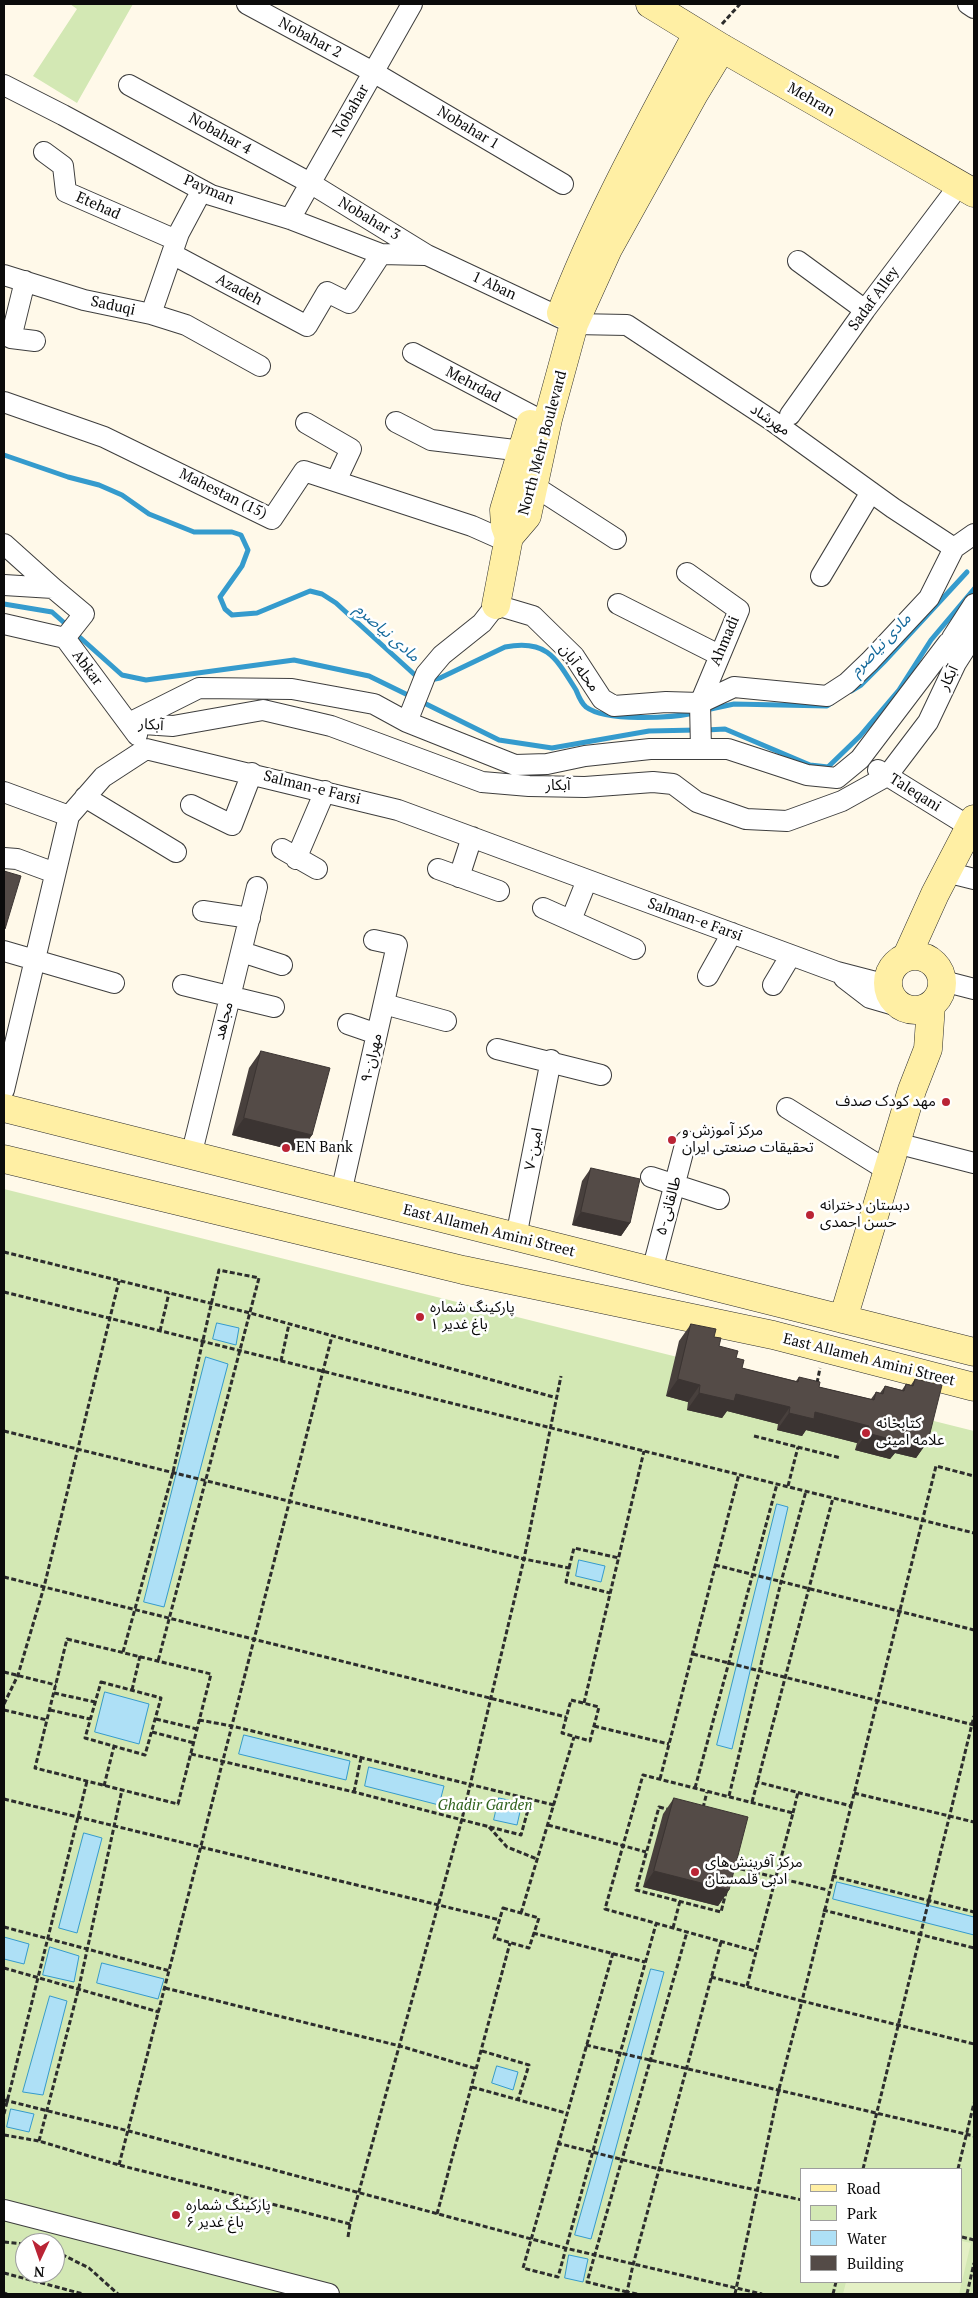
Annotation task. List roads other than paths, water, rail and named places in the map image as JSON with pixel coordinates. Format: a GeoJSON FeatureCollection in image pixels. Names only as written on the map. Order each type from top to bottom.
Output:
{"type":"FeatureCollection","features":[{"type":"Feature","properties":{"kind":"main road","name":"Mehran"},"geometry":{"type":"LineString","coordinates":[[650,4],[697,34],[967,189]]}},
{"type":"Feature","properties":{"kind":"main road","name":"North Mehr Boulevard"},"geometry":{"type":"LineString","coordinates":[[509,539],[527,516],[579,264],[697,34]]}},
{"type":"Feature","properties":{"kind":"main road","name":"North Mehr Boulevard"},"geometry":{"type":"LineString","coordinates":[[509,539],[504,510],[532,416],[567,320],[694,94],[722,48]]}},
{"type":"Feature","properties":{"kind":"main road"},"geometry":{"type":"LineString","coordinates":[[496,605],[509,539]]}},
{"type":"Feature","properties":{"kind":"main road"},"geometry":{"type":"LineString","coordinates":[[907,956],[941,883],[972,823]]}},
{"type":"Feature","properties":{"kind":"main road"},"geometry":{"type":"LineString","coordinates":[[907,1002],[940,994],[939,972],[932,944],[941,883]]}},
{"type":"Feature","properties":{"kind":"main road"},"geometry":{"type":"LineString","coordinates":[[843,1319],[912,1090],[928,1049],[907,1002],[888,977],[894,964],[907,956],[922,956],[939,972]]}},
{"type":"Feature","properties":{"kind":"main road","name":"East Allameh Amini Street"},"geometry":{"type":"LineString","coordinates":[[4,1108],[458,1224],[974,1352]]}},
{"type":"Feature","properties":{"kind":"main road","name":"East Allameh Amini Street"},"geometry":{"type":"LineString","coordinates":[[4,1159],[447,1266],[773,1336],[974,1387]]}},
{"type":"Feature","properties":{"kind":"main road"},"geometry":{"type":"LineString","coordinates":[[447,1266],[458,1224]]}},
{"type":"Feature","properties":{"kind":"street","name":"Nobahar 2"},"geometry":{"type":"LineString","coordinates":[[247,4],[373,72]]}},
{"type":"Feature","properties":{"kind":"street","name":"Nobahar"},"geometry":{"type":"LineString","coordinates":[[290,219],[412,4]]}},
{"type":"Feature","properties":{"kind":"street"},"geometry":{"type":"LineString","coordinates":[[968,4],[974,8]]}},
{"type":"Feature","properties":{"kind":"street","name":"Nobahar 1"},"geometry":{"type":"LineString","coordinates":[[373,72],[563,184]]}},
{"type":"Feature","properties":{"kind":"street","name":"Payman"},"geometry":{"type":"LineString","coordinates":[[4,85],[64,115],[202,190],[290,219],[381,254],[428,255]]}},
{"type":"Feature","properties":{"kind":"street","name":"Nobahar 4"},"geometry":{"type":"LineString","coordinates":[[130,85],[310,183]]}},
{"type":"Feature","properties":{"kind":"street","name":"Etehad"},"geometry":{"type":"LineString","coordinates":[[44,152],[63,166],[66,192],[174,247]]}},
{"type":"Feature","properties":{"kind":"street","name":"Nobahar 3"},"geometry":{"type":"LineString","coordinates":[[310,183],[428,255]]}},
{"type":"Feature","properties":{"kind":"street","name":"Sadaf Alley"},"geometry":{"type":"LineString","coordinates":[[790,415],[865,310],[967,189]]}},
{"type":"Feature","properties":{"kind":"street","name":"Saduqi"},"geometry":{"type":"LineString","coordinates":[[4,275],[84,300],[151,314],[174,247],[202,190]]}},
{"type":"Feature","properties":{"kind":"street","name":"Azadeh"},"geometry":{"type":"LineString","coordinates":[[174,247],[307,326],[327,292],[349,303],[381,254]]}},
{"type":"Feature","properties":{"kind":"street","name":"1 Aban"},"geometry":{"type":"LineString","coordinates":[[428,255],[567,320]]}},
{"type":"Feature","properties":{"kind":"street"},"geometry":{"type":"LineString","coordinates":[[798,261],[865,310]]}},
{"type":"Feature","properties":{"kind":"street"},"geometry":{"type":"LineString","coordinates":[[24,282],[11,338],[35,341]]}},
{"type":"Feature","properties":{"kind":"street"},"geometry":{"type":"LineString","coordinates":[[151,314],[186,325],[260,366]]}},
{"type":"Feature","properties":{"kind":"street","name":"مهرشاد"},"geometry":{"type":"LineString","coordinates":[[567,320],[627,326],[771,420],[871,492],[954,548]]}},
{"type":"Feature","properties":{"kind":"street","name":"Mehrdad"},"geometry":{"type":"LineString","coordinates":[[413,353],[532,416]]}},
{"type":"Feature","properties":{"kind":"street","name":"Mahestan (15)"},"geometry":{"type":"LineString","coordinates":[[4,402],[104,437],[272,519],[304,471],[509,539]]}},
{"type":"Feature","properties":{"kind":"street"},"geometry":{"type":"LineString","coordinates":[[396,422],[431,440],[523,451]]}},
{"type":"Feature","properties":{"kind":"street"},"geometry":{"type":"LineString","coordinates":[[306,423],[350,448],[336,481]]}},
{"type":"Feature","properties":{"kind":"street"},"geometry":{"type":"LineString","coordinates":[[534,486],[616,539]]}},
{"type":"Feature","properties":{"kind":"street"},"geometry":{"type":"LineString","coordinates":[[821,576],[871,492]]}},
{"type":"Feature","properties":{"kind":"street"},"geometry":{"type":"LineString","coordinates":[[701,749],[700,703],[734,687],[827,696],[847,683],[929,598],[954,548],[974,534]]}},
{"type":"Feature","properties":{"kind":"street"},"geometry":{"type":"LineString","coordinates":[[4,544],[52,588],[84,614],[65,638]]}},
{"type":"Feature","properties":{"kind":"street","name":"Ahmadi"},"geometry":{"type":"LineString","coordinates":[[687,573],[739,610],[718,655],[700,703]]}},
{"type":"Feature","properties":{"kind":"street"},"geometry":{"type":"LineString","coordinates":[[4,585],[52,588]]}},
{"type":"Feature","properties":{"kind":"street"},"geometry":{"type":"LineString","coordinates":[[618,604],[718,655]]}},
{"type":"Feature","properties":{"kind":"street"},"geometry":{"type":"LineString","coordinates":[[948,643],[974,604]]}},
{"type":"Feature","properties":{"kind":"street"},"geometry":{"type":"LineString","coordinates":[[407,722],[426,674],[442,654],[482,623],[496,605]]}},
{"type":"Feature","properties":{"kind":"street","name":"محله آبان"},"geometry":{"type":"LineString","coordinates":[[496,605],[533,616],[574,656],[602,699],[614,706],[666,702],[700,703]]}},
{"type":"Feature","properties":{"kind":"street","name":"Abkar"},"geometry":{"type":"LineString","coordinates":[[4,624],[65,638],[129,723],[146,749]]}},
{"type":"Feature","properties":{"kind":"street","name":"آبکار"},"geometry":{"type":"LineString","coordinates":[[129,723],[199,688],[292,688],[374,704],[407,722],[515,765],[547,764],[585,756],[650,750],[728,749],[807,775],[837,778],[860,759],[948,643],[974,627]]}},
{"type":"Feature","properties":{"kind":"street","name":"آبکار"},"geometry":{"type":"LineString","coordinates":[[129,723],[173,726],[263,710],[331,726],[482,782],[538,786],[586,786],[652,782],[673,784],[697,802],[746,819],[787,821],[842,801],[888,776],[928,722],[956,662],[974,635]]}},
{"type":"Feature","properties":{"kind":"street"},"geometry":{"type":"LineString","coordinates":[[4,1090],[69,816],[103,777],[146,749]]}},
{"type":"Feature","properties":{"kind":"street","name":"Salman-e Farsi"},"geometry":{"type":"LineString","coordinates":[[146,749],[252,773],[398,810],[837,972],[907,1002]]}},
{"type":"Feature","properties":{"kind":"street","name":"Taleqani"},"geometry":{"type":"LineString","coordinates":[[860,759],[972,823]]}},
{"type":"Feature","properties":{"kind":"street"},"geometry":{"type":"LineString","coordinates":[[190,806],[232,825],[252,773]]}},
{"type":"Feature","properties":{"kind":"street"},"geometry":{"type":"LineString","coordinates":[[317,869],[289,854],[325,791]]}},
{"type":"Feature","properties":{"kind":"street"},"geometry":{"type":"LineString","coordinates":[[4,792],[69,816]]}},
{"type":"Feature","properties":{"kind":"street"},"geometry":{"type":"LineString","coordinates":[[85,797],[176,852]]}},
{"type":"Feature","properties":{"kind":"street"},"geometry":{"type":"LineString","coordinates":[[459,877],[472,837]]}},
{"type":"Feature","properties":{"kind":"street"},"geometry":{"type":"LineString","coordinates":[[4,858],[17,859],[55,873]]}},
{"type":"Feature","properties":{"kind":"street"},"geometry":{"type":"LineString","coordinates":[[438,868],[500,891]]}},
{"type":"Feature","properties":{"kind":"street"},"geometry":{"type":"LineString","coordinates":[[941,883],[974,879]]}},
{"type":"Feature","properties":{"kind":"street"},"geometry":{"type":"LineString","coordinates":[[571,920],[588,880]]}},
{"type":"Feature","properties":{"kind":"street","name":"مجاهد"},"geometry":{"type":"LineString","coordinates":[[191,1156],[257,887]]}},
{"type":"Feature","properties":{"kind":"street"},"geometry":{"type":"LineString","coordinates":[[543,908],[635,949]]}},
{"type":"Feature","properties":{"kind":"street"},"geometry":{"type":"LineString","coordinates":[[203,911],[250,918]]}},
{"type":"Feature","properties":{"kind":"street"},"geometry":{"type":"LineString","coordinates":[[708,976],[732,934]]}},
{"type":"Feature","properties":{"kind":"street","name":"۹-مهران"},"geometry":{"type":"LineString","coordinates":[[341,1193],[397,945],[374,940]]}},
{"type":"Feature","properties":{"kind":"street"},"geometry":{"type":"LineString","coordinates":[[4,951],[114,983]]}},
{"type":"Feature","properties":{"kind":"street"},"geometry":{"type":"LineString","coordinates":[[242,952],[282,965]]}},
{"type":"Feature","properties":{"kind":"street"},"geometry":{"type":"LineString","coordinates":[[773,985],[791,955]]}},
{"type":"Feature","properties":{"kind":"street"},"geometry":{"type":"LineString","coordinates":[[939,972],[974,989]]}},
{"type":"Feature","properties":{"kind":"street"},"geometry":{"type":"LineString","coordinates":[[183,985],[231,995],[274,1007]]}},
{"type":"Feature","properties":{"kind":"street"},"geometry":{"type":"LineString","coordinates":[[384,1004],[446,1021]]}},
{"type":"Feature","properties":{"kind":"street"},"geometry":{"type":"LineString","coordinates":[[348,1024],[377,1034]]}},
{"type":"Feature","properties":{"kind":"street"},"geometry":{"type":"LineString","coordinates":[[497,1048],[551,1060],[602,1075]]}},
{"type":"Feature","properties":{"kind":"street","name":"۷-امین"},"geometry":{"type":"LineString","coordinates":[[516,1238],[551,1060]]}},
{"type":"Feature","properties":{"kind":"street"},"geometry":{"type":"LineString","coordinates":[[787,1108],[888,1171]]}},
{"type":"Feature","properties":{"kind":"street","name":"۵-طالقانی"},"geometry":{"type":"LineString","coordinates":[[652,1271],[686,1141]]}},
{"type":"Feature","properties":{"kind":"street"},"geometry":{"type":"LineString","coordinates":[[896,1143],[974,1163]]}},
{"type":"Feature","properties":{"kind":"street"},"geometry":{"type":"LineString","coordinates":[[651,1177],[719,1199]]}},
{"type":"Feature","properties":{"kind":"street"},"geometry":{"type":"LineString","coordinates":[[4,2210],[329,2294]]}},
{"type":"Feature","properties":{"kind":"water"},"geometry":{"type":"Polygon","coordinates":[[[217,1323],[239,1328],[236,1345],[213,1339],[217,1323]]]}},
{"type":"Feature","properties":{"kind":"water"},"geometry":{"type":"Polygon","coordinates":[[[206,1357],[228,1364],[164,1607],[144,1602],[206,1357]]]}},
{"type":"Feature","properties":{"kind":"water"},"geometry":{"type":"Polygon","coordinates":[[[777,1504],[788,1507],[732,1749],[717,1745],[777,1504]]]}},
{"type":"Feature","properties":{"kind":"water"},"geometry":{"type":"Polygon","coordinates":[[[579,1560],[605,1566],[601,1582],[576,1576],[579,1560]]]}},
{"type":"Feature","properties":{"kind":"water"},"geometry":{"type":"Polygon","coordinates":[[[105,1692],[149,1704],[139,1744],[95,1732],[105,1692]]]}},
{"type":"Feature","properties":{"kind":"water"},"geometry":{"type":"Polygon","coordinates":[[[244,1735],[350,1761],[346,1780],[239,1754],[244,1735]]]}},
{"type":"Feature","properties":{"kind":"water"},"geometry":{"type":"Polygon","coordinates":[[[369,1767],[444,1786],[439,1805],[365,1786],[369,1767]]]}},
{"type":"Feature","properties":{"kind":"water"},"geometry":{"type":"Polygon","coordinates":[[[499,1798],[522,1803],[517,1825],[494,1820],[499,1798]]]}},
{"type":"Feature","properties":{"kind":"water"},"geometry":{"type":"Polygon","coordinates":[[[84,1833],[102,1838],[77,1933],[59,1928],[84,1833]]]}},
{"type":"Feature","properties":{"kind":"water"},"geometry":{"type":"Polygon","coordinates":[[[837,1882],[974,1917],[974,1935],[833,1899],[837,1882]]]}},
{"type":"Feature","properties":{"kind":"water"},"geometry":{"type":"Polygon","coordinates":[[[4,1937],[29,1944],[24,1964],[4,1959],[4,1937]]]}},
{"type":"Feature","properties":{"kind":"water"},"geometry":{"type":"Polygon","coordinates":[[[50,1947],[79,1956],[74,1982],[43,1975],[50,1947]]]}},
{"type":"Feature","properties":{"kind":"water"},"geometry":{"type":"Polygon","coordinates":[[[102,1963],[164,1979],[158,1999],[97,1983],[102,1963]]]}},
{"type":"Feature","properties":{"kind":"water"},"geometry":{"type":"Polygon","coordinates":[[[651,1969],[664,1972],[591,2239],[575,2235],[651,1969]]]}},
{"type":"Feature","properties":{"kind":"water"},"geometry":{"type":"Polygon","coordinates":[[[50,1996],[67,2001],[43,2095],[23,2092],[50,1996]]]}},
{"type":"Feature","properties":{"kind":"water"},"geometry":{"type":"Polygon","coordinates":[[[497,2066],[518,2072],[513,2090],[492,2083],[497,2066]]]}},
{"type":"Feature","properties":{"kind":"water"},"geometry":{"type":"Polygon","coordinates":[[[11,2109],[34,2114],[29,2132],[7,2127],[11,2109]]]}},
{"type":"Feature","properties":{"kind":"water"},"geometry":{"type":"Polygon","coordinates":[[[569,2255],[588,2259],[583,2282],[565,2278],[569,2255]]]}},
{"type":"Feature","properties":{"kind":"waterway","name":"مادی نیاصرم"},"geometry":{"type":"LineString","coordinates":[[4,455],[68,477],[99,485],[122,495],[149,514],[194,532],[232,532],[241,535],[248,550],[242,566],[220,597],[225,609],[232,615],[257,613],[310,591],[322,594],[336,603],[415,675],[422,677]]}},
{"type":"Feature","properties":{"kind":"waterway","name":"مادی نیاصرم"},"geometry":{"type":"LineString","coordinates":[[851,691],[861,685],[884,662],[967,572]]}},
{"type":"Feature","properties":{"kind":"waterway"},"geometry":{"type":"LineString","coordinates":[[706,730],[725,729],[810,765],[828,767],[860,736],[899,690],[931,640],[974,589]]}},
{"type":"Feature","properties":{"kind":"waterway"},"geometry":{"type":"LineString","coordinates":[[4,604],[52,612],[69,627]]}},
{"type":"Feature","properties":{"kind":"waterway"},"geometry":{"type":"LineString","coordinates":[[75,633],[122,675],[146,680],[294,660],[369,676],[412,697]]}},
{"type":"Feature","properties":{"kind":"waterway","name":"مادی نیاصرم"},"geometry":{"type":"LineString","coordinates":[[430,680],[440,678],[505,647],[531,646],[541,649],[556,660],[580,699],[586,707],[595,712],[639,718],[695,713]]}},
{"type":"Feature","properties":{"kind":"waterway"},"geometry":{"type":"LineString","coordinates":[[420,701],[499,740],[552,748],[649,731],[697,730]]}},
{"type":"Feature","properties":{"kind":"waterway","name":"مادی نیاصرم"},"geometry":{"type":"LineString","coordinates":[[706,710],[734,704],[827,706],[833,702]]}},
{"type":"Feature","properties":{"kind":"place","name":"مهد کودک صدف"},"geometry":{"type":"Point","coordinates":[946,1102]}},
{"type":"Feature","properties":{"kind":"place","name":"مرکز آموزش و تحقیقات صنعتی ایران"},"geometry":{"type":"Point","coordinates":[672,1140]}},
{"type":"Feature","properties":{"kind":"place","name":"EN Bank"},"geometry":{"type":"Point","coordinates":[286,1148]}},
{"type":"Feature","properties":{"kind":"place","name":"دبستان دخترانه حسن احمدی"},"geometry":{"type":"Point","coordinates":[810,1215]}},
{"type":"Feature","properties":{"kind":"place","name":"پارکینگ شماره ۱ باغ غدیر"},"geometry":{"type":"Point","coordinates":[420,1317]}},
{"type":"Feature","properties":{"kind":"place","name":"کتابخانه علامه امینی"},"geometry":{"type":"Point","coordinates":[866,1433]}},
{"type":"Feature","properties":{"kind":"place","name":"مرکز آفرینش‌های ادبی قلمستان"},"geometry":{"type":"Point","coordinates":[695,1872]}},
{"type":"Feature","properties":{"kind":"place","name":"پارکینگ شماره ۶ باغ غدیر"},"geometry":{"type":"Point","coordinates":[176,2215]}},
{"type":"Feature","properties":{"kind":"park label","name":"Ghadir Garden"},"geometry":{"type":"Point","coordinates":[485,1806]}}]}
